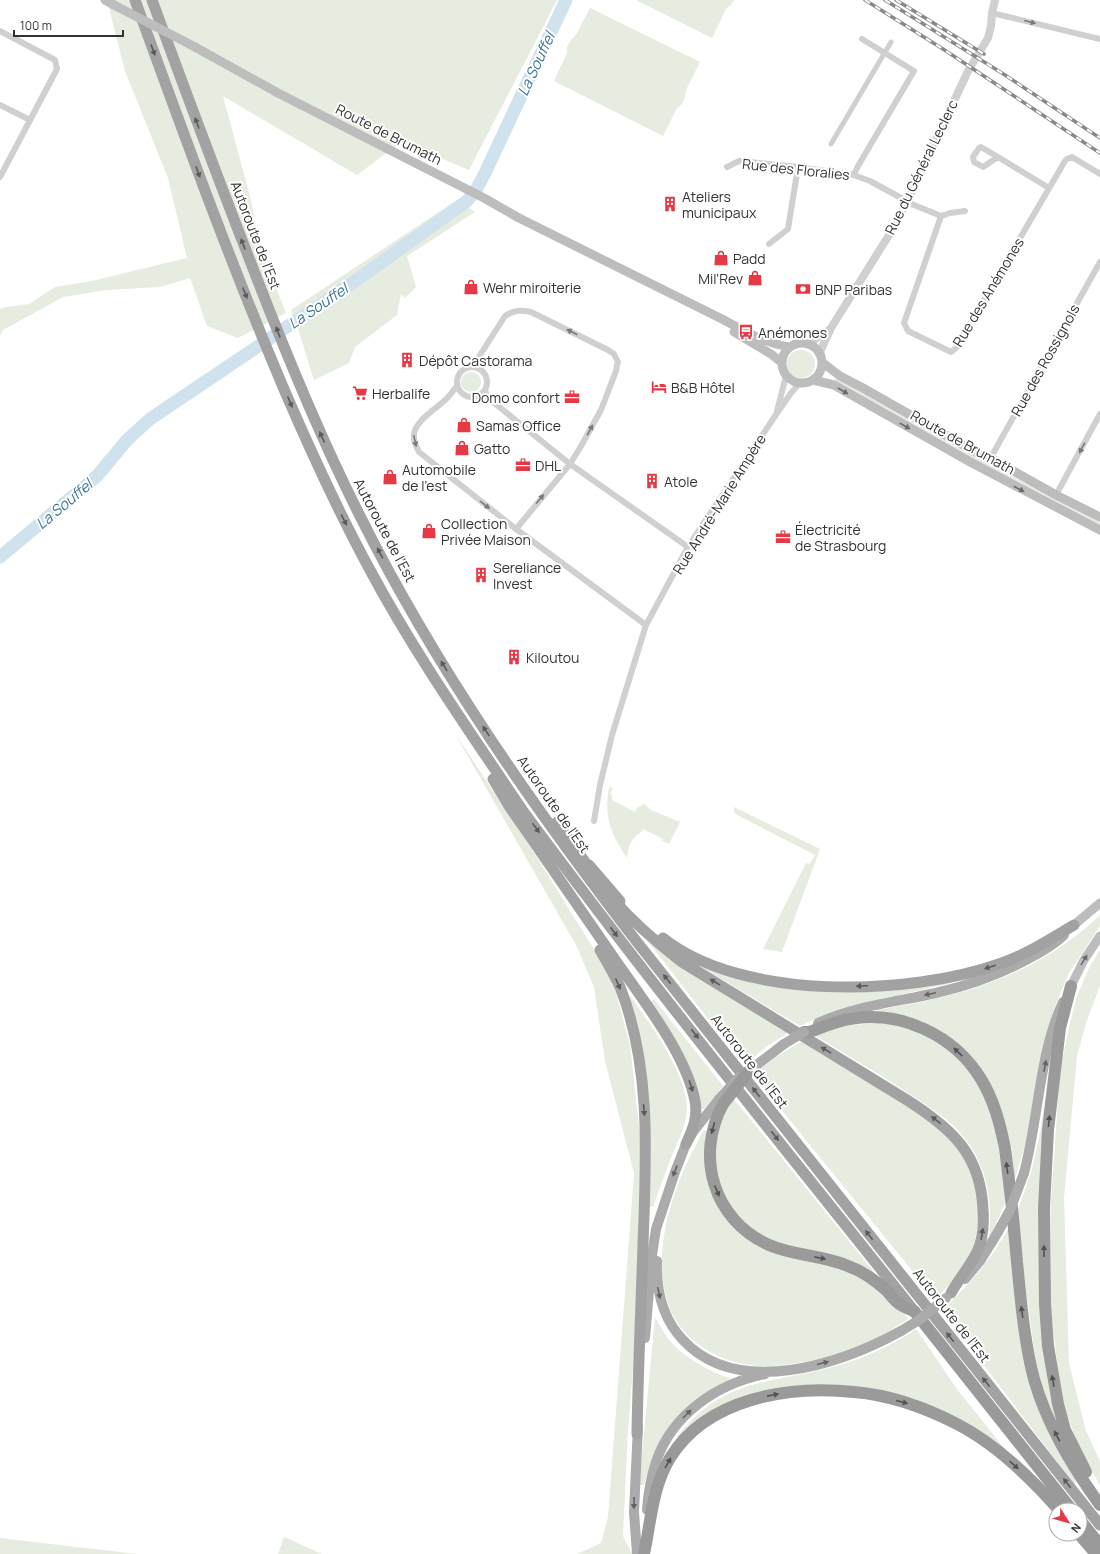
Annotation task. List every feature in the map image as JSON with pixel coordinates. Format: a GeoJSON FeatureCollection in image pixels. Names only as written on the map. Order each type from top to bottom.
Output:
{"type":"FeatureCollection","features":[{"type":"Feature","properties":{"kind":"highway","name":"Autoroute de l’Est"},"geometry":{"type":"LineString","coordinates":[[136,0],[196,168],[274,366],[324,479],[369,570],[405,633],[523,811],[628,950],[1066,1502]]}},
{"type":"Feature","properties":{"kind":"highway","name":"Autoroute de l’Est"},"geometry":{"type":"LineString","coordinates":[[152,0],[212,164],[288,358],[360,517],[426,637],[538,809],[637,942],[1100,1525]]}},
{"type":"Feature","properties":{"kind":"highway"},"geometry":{"type":"LineString","coordinates":[[405,633],[510,806],[651,1013],[683,1066],[693,1092],[696,1110],[695,1124],[686,1144]]}},
{"type":"Feature","properties":{"kind":"highway"},"geometry":{"type":"LineString","coordinates":[[508,764],[544,805],[582,856],[600,884],[617,904],[662,947],[708,978],[928,1114],[951,1133],[960,1144],[975,1169],[983,1198],[983,1227],[977,1252],[949,1296]]}},
{"type":"Feature","properties":{"kind":"highway"},"geometry":{"type":"LineString","coordinates":[[582,856],[620,900],[637,917],[670,944],[691,956],[714,966],[734,973],[778,982],[840,987],[916,983],[942,980],[1000,964],[1043,944],[1074,925]]}},
{"type":"Feature","properties":{"kind":"highway"},"geometry":{"type":"LineString","coordinates":[[569,893],[619,987],[632,1028],[642,1083],[645,1123],[646,1174],[637,1434]]}},
{"type":"Feature","properties":{"kind":"highway"},"geometry":{"type":"LineString","coordinates":[[1071,986],[1060,1028],[1048,1130],[1044,1208],[1045,1304],[1052,1373],[1065,1430],[1086,1473],[1100,1493]]}},
{"type":"Feature","properties":{"kind":"highway"},"geometry":{"type":"LineString","coordinates":[[804,1032],[810,1032],[824,1023],[864,1017],[898,1020],[913,1024],[939,1037],[952,1046],[970,1064],[981,1079],[994,1107],[1005,1148],[1021,1302],[1028,1354],[1034,1379],[1053,1430],[1068,1458],[1100,1504]]}},
{"type":"Feature","properties":{"kind":"highway"},"geometry":{"type":"LineString","coordinates":[[749,1071],[721,1102],[710,1141],[709,1153],[714,1185],[728,1212],[738,1224],[749,1233],[769,1245],[783,1250],[848,1266],[874,1280],[900,1304],[915,1312]]}},
{"type":"Feature","properties":{"kind":"highway"},"geometry":{"type":"LineString","coordinates":[[644,1554],[653,1501],[659,1480],[671,1457],[694,1429],[719,1413],[742,1403],[789,1392],[832,1390],[855,1392],[908,1404],[933,1413],[977,1436],[1000,1453],[1052,1502]]}},
{"type":"Feature","properties":{"kind":"highway"},"geometry":{"type":"LineString","coordinates":[[1088,1530],[1100,1545]]}},
{"type":"Feature","properties":{"kind":"highway"},"geometry":{"type":"LineString","coordinates":[[1086,1542],[1096,1554]]}},
{"type":"Feature","properties":{"kind":"main road","name":"Route de Brumath"},"geometry":{"type":"LineString","coordinates":[[105,0],[195,47],[278,93],[484,198],[507,212],[576,247],[756,337],[777,345],[790,346]]}},
{"type":"Feature","properties":{"kind":"main road","name":"Route de Brumath"},"geometry":{"type":"LineString","coordinates":[[663,290],[771,354],[781,362]]}},
{"type":"Feature","properties":{"kind":"main road"},"geometry":{"type":"LineString","coordinates":[[797,343],[808,344],[813,346],[823,363],[821,370],[813,380],[800,383],[786,376],[781,362],[784,352],[790,346],[797,343]]}},
{"type":"Feature","properties":{"kind":"main road","name":"Route de Brumath"},"geometry":{"type":"LineString","coordinates":[[823,363],[840,376],[863,388],[871,386],[981,450],[989,457],[1056,495],[1100,517]]}},
{"type":"Feature","properties":{"kind":"main road","name":"Route de Brumath"},"geometry":{"type":"LineString","coordinates":[[813,380],[834,385],[972,464],[1100,530]]}},
{"type":"Feature","properties":{"kind":"main road"},"geometry":{"type":"LineString","coordinates":[[824,1023],[848,1011],[937,993],[968,985],[996,974],[1027,960],[1060,940],[1074,925],[1100,903]]}},
{"type":"Feature","properties":{"kind":"main road"},"geometry":{"type":"LineString","coordinates":[[644,1554],[648,1500],[656,1462],[672,1430],[696,1406],[719,1391],[759,1376],[785,1370],[815,1366],[843,1358],[869,1348],[901,1331],[924,1316],[949,1296],[980,1261],[1010,1210],[1024,1173],[1033,1134],[1040,1088],[1053,1026],[1057,1014],[1084,960],[1100,936]]}},
{"type":"Feature","properties":{"kind":"main road"},"geometry":{"type":"LineString","coordinates":[[749,1071],[784,1044],[804,1032]]}},
{"type":"Feature","properties":{"kind":"main road"},"geometry":{"type":"LineString","coordinates":[[637,1554],[634,1512],[637,1434],[652,1255],[656,1229],[686,1144],[697,1127],[721,1102]]}},
{"type":"Feature","properties":{"kind":"main road"},"geometry":{"type":"LineString","coordinates":[[666,1199],[659,1242],[657,1276],[660,1298],[670,1324],[688,1346],[719,1364],[731,1368],[758,1371],[785,1370]]}},
{"type":"Feature","properties":{"kind":"street","name":"Rue du Général Leclerc"},"geometry":{"type":"LineString","coordinates":[[819,354],[831,328],[894,227],[907,201],[968,71],[988,38],[995,0]]}},
{"type":"Feature","properties":{"kind":"street"},"geometry":{"type":"LineString","coordinates":[[992,13],[1100,39]]}},
{"type":"Feature","properties":{"kind":"street"},"geometry":{"type":"LineString","coordinates":[[0,31],[55,60],[57,69],[0,177]]}},
{"type":"Feature","properties":{"kind":"street"},"geometry":{"type":"LineString","coordinates":[[854,175],[914,71],[862,39]]}},
{"type":"Feature","properties":{"kind":"street"},"geometry":{"type":"LineString","coordinates":[[831,144],[891,42]]}},
{"type":"Feature","properties":{"kind":"street"},"geometry":{"type":"LineString","coordinates":[[0,105],[30,120]]}},
{"type":"Feature","properties":{"kind":"street"},"geometry":{"type":"LineString","coordinates":[[998,157],[1050,188]]}},
{"type":"Feature","properties":{"kind":"street","name":"Rue des Anémones"},"geometry":{"type":"LineString","coordinates":[[941,216],[904,324],[908,331],[951,352],[956,348],[1065,161],[1070,158],[1075,159],[1100,174]]}},
{"type":"Feature","properties":{"kind":"street","name":"Rue des Floralies"},"geometry":{"type":"LineString","coordinates":[[727,167],[739,161],[854,175],[870,181],[907,201]]}},
{"type":"Feature","properties":{"kind":"street"},"geometry":{"type":"LineString","coordinates":[[769,244],[788,229],[798,167]]}},
{"type":"Feature","properties":{"kind":"street"},"geometry":{"type":"LineString","coordinates":[[907,201],[941,216],[965,211]]}},
{"type":"Feature","properties":{"kind":"street","name":"Rue des Rossignols"},"geometry":{"type":"LineString","coordinates":[[989,457],[1100,262]]}},
{"type":"Feature","properties":{"kind":"street"},"geometry":{"type":"LineString","coordinates":[[473,366],[505,316],[513,311],[522,310],[531,312],[614,354],[618,362],[601,410],[580,448],[570,464],[516,530]]}},
{"type":"Feature","properties":{"kind":"street","name":"Rue du Général Leclerc"},"geometry":{"type":"LineString","coordinates":[[808,344],[831,328]]}},
{"type":"Feature","properties":{"kind":"street"},"geometry":{"type":"LineString","coordinates":[[479,396],[484,390],[487,382],[487,378],[482,370],[480,356]]}},
{"type":"Feature","properties":{"kind":"street"},"geometry":{"type":"LineString","coordinates":[[463,395],[457,386],[457,377],[459,373],[466,367],[473,366],[482,370]]}},
{"type":"Feature","properties":{"kind":"street","name":"Rue André-Marie Ampère"},"geometry":{"type":"LineString","coordinates":[[775,416],[786,376]]}},
{"type":"Feature","properties":{"kind":"street","name":"Rue André-Marie Ampère"},"geometry":{"type":"LineString","coordinates":[[594,821],[600,785],[612,735],[646,625],[688,548],[775,416],[800,383]]}},
{"type":"Feature","properties":{"kind":"street"},"geometry":{"type":"LineString","coordinates":[[457,386],[449,396],[431,411],[417,427],[414,435],[414,443],[419,452],[516,530],[646,625]]}},
{"type":"Feature","properties":{"kind":"street"},"geometry":{"type":"LineString","coordinates":[[484,390],[488,398],[570,464],[688,548]]}},
{"type":"Feature","properties":{"kind":"street"},"geometry":{"type":"LineString","coordinates":[[449,396],[463,395],[488,398]]}},
{"type":"Feature","properties":{"kind":"street"},"geometry":{"type":"LineString","coordinates":[[1056,495],[1100,414]]}},
{"type":"Feature","properties":{"kind":"shaded area"},"geometry":{"type":"Polygon","coordinates":[[[107,0],[557,0],[469,170],[401,142],[357,175],[223,96],[251,200],[258,240],[286,313],[238,338],[207,326],[190,278],[160,287],[106,290],[63,297],[3,330],[0,336],[1,308],[29,304],[55,287],[92,281],[187,258],[168,178],[125,71],[107,0]]]}},
{"type":"Feature","properties":{"kind":"shaded area"},"geometry":{"type":"Polygon","coordinates":[[[636,0],[734,0],[726,9],[712,38],[636,0]]]}},
{"type":"Feature","properties":{"kind":"shaded area"},"geometry":{"type":"Polygon","coordinates":[[[590,8],[700,62],[686,90],[682,104],[677,108],[663,136],[554,81],[567,53],[567,47],[576,35],[590,8]]]}},
{"type":"Feature","properties":{"kind":"shaded area"},"geometry":{"type":"Polygon","coordinates":[[[457,200],[475,212],[407,256],[416,287],[405,298],[401,294],[397,315],[355,347],[349,363],[314,380],[291,310],[457,200]]]}},
{"type":"Feature","properties":{"kind":"shaded area"},"geometry":{"type":"Polygon","coordinates":[[[801,350],[811,354],[815,364],[811,374],[801,378],[791,374],[787,364],[791,354],[801,350]]]}},
{"type":"Feature","properties":{"kind":"shaded area"},"geometry":{"type":"Polygon","coordinates":[[[471,372],[478,375],[481,382],[478,389],[471,392],[464,389],[461,382],[464,375],[471,372]]]}},
{"type":"Feature","properties":{"kind":"shaded area"},"geometry":{"type":"Polygon","coordinates":[[[836,378],[1014,477],[1100,521],[1100,526],[1043,498],[834,382],[836,378]]]}},
{"type":"Feature","properties":{"kind":"shaded area"},"geometry":{"type":"Polygon","coordinates":[[[454,732],[536,856],[605,967],[615,989],[630,1045],[640,1135],[640,1180],[634,1354],[628,1430],[623,1536],[632,1554],[577,1554],[601,1543],[608,1517],[634,1173],[605,1061],[594,987],[576,945],[454,732]]]}},
{"type":"Feature","properties":{"kind":"shaded area"},"geometry":{"type":"Polygon","coordinates":[[[609,787],[613,788],[610,794],[612,795],[612,800],[635,812],[637,808],[644,804],[651,810],[680,822],[669,844],[662,841],[663,839],[643,829],[631,842],[627,858],[616,841],[610,824],[607,807],[609,787]]]}},
{"type":"Feature","properties":{"kind":"shaded area"},"geometry":{"type":"Polygon","coordinates":[[[734,807],[820,849],[782,952],[763,949],[806,863],[810,864],[815,855],[737,815],[734,812],[734,807]]]}},
{"type":"Feature","properties":{"kind":"shaded area"},"geometry":{"type":"Polygon","coordinates":[[[1100,915],[1100,926],[1069,973],[1054,1009],[1042,1053],[1026,1142],[1014,1182],[1012,1148],[999,1104],[931,1026],[907,1016],[877,1013],[877,1010],[948,996],[978,987],[1016,972],[1051,953],[1085,929],[1100,915]]]}},
{"type":"Feature","properties":{"kind":"shaded area"},"geometry":{"type":"Polygon","coordinates":[[[647,940],[788,1033],[767,1046],[744,1065],[647,940]]]}},
{"type":"Feature","properties":{"kind":"shaded area"},"geometry":{"type":"Polygon","coordinates":[[[1100,950],[1100,986],[1086,1023],[1077,1056],[1064,1198],[1069,1363],[1086,1431],[1100,1461],[1100,1485],[1080,1451],[1065,1409],[1058,1372],[1050,1300],[1051,1200],[1059,1086],[1063,1057],[1077,996],[1090,966],[1100,950]]]}},
{"type":"Feature","properties":{"kind":"shaded area"},"geometry":{"type":"Polygon","coordinates":[[[708,967],[745,980],[788,989],[826,991],[923,986],[958,981],[858,1005],[800,1026],[703,968],[708,967]]]}},
{"type":"Feature","properties":{"kind":"shaded area"},"geometry":{"type":"Polygon","coordinates":[[[624,987],[666,1049],[683,1085],[686,1102],[686,1117],[680,1138],[653,1207],[650,1207],[651,1157],[649,1113],[624,987]]]}},
{"type":"Feature","properties":{"kind":"shaded area"},"geometry":{"type":"Polygon","coordinates":[[[654,999],[723,1086],[704,1109],[702,1109],[650,1003],[654,999]]]}},
{"type":"Feature","properties":{"kind":"shaded area"},"geometry":{"type":"Polygon","coordinates":[[[876,1023],[903,1025],[942,1043],[979,1081],[998,1129],[1007,1199],[996,1223],[997,1225],[990,1236],[989,1203],[983,1172],[969,1144],[959,1131],[947,1120],[919,1100],[814,1035],[843,1026],[876,1023]]]}},
{"type":"Feature","properties":{"kind":"shaded area"},"geometry":{"type":"Polygon","coordinates":[[[802,1041],[888,1093],[932,1123],[951,1140],[965,1160],[972,1176],[976,1192],[978,1224],[976,1237],[967,1260],[961,1270],[945,1290],[935,1299],[753,1075],[776,1057],[802,1041]]]}},
{"type":"Feature","properties":{"kind":"shaded area"},"geometry":{"type":"Polygon","coordinates":[[[1051,1061],[1044,1351],[1050,1395],[1058,1421],[1055,1422],[1043,1393],[1034,1349],[1024,1274],[1018,1210],[1032,1169],[1039,1138],[1051,1061]]]}},
{"type":"Feature","properties":{"kind":"shaded area"},"geometry":{"type":"Polygon","coordinates":[[[733,1098],[874,1272],[872,1274],[790,1248],[760,1236],[732,1211],[715,1172],[716,1129],[733,1098]]]}},
{"type":"Feature","properties":{"kind":"shaded area"},"geometry":{"type":"Polygon","coordinates":[[[704,1130],[706,1131],[705,1147],[739,1230],[864,1278],[901,1310],[908,1319],[853,1351],[824,1358],[767,1366],[746,1364],[720,1357],[707,1350],[685,1333],[670,1309],[664,1287],[662,1264],[663,1240],[668,1217],[683,1171],[704,1130]]]}},
{"type":"Feature","properties":{"kind":"shaded area"},"geometry":{"type":"Polygon","coordinates":[[[1010,1225],[1030,1384],[1041,1417],[1058,1451],[1077,1481],[1074,1484],[942,1310],[962,1291],[988,1260],[1010,1225]]]}},
{"type":"Feature","properties":{"kind":"shaded area"},"geometry":{"type":"Polygon","coordinates":[[[655,1317],[668,1338],[683,1354],[706,1368],[731,1379],[697,1399],[684,1409],[674,1420],[657,1448],[644,1485],[639,1485],[655,1317]]]}},
{"type":"Feature","properties":{"kind":"shaded area"},"geometry":{"type":"Polygon","coordinates":[[[916,1329],[957,1389],[1015,1462],[978,1433],[864,1388],[732,1402],[675,1441],[692,1420],[708,1406],[742,1388],[836,1366],[857,1359],[888,1346],[916,1329]]]}},
{"type":"Feature","properties":{"kind":"shaded area"},"geometry":{"type":"Polygon","coordinates":[[[284,1537],[322,1554],[278,1554],[284,1537]]]}},
{"type":"Feature","properties":{"kind":"shaded area"},"geometry":{"type":"Polygon","coordinates":[[[0,1538],[137,1554],[0,1554],[0,1538]]]}},
{"type":"Feature","properties":{"kind":"waterway","name":"La Souffel"},"geometry":{"type":"LineString","coordinates":[[0,557],[97,476],[127,440],[150,419],[358,279],[467,201],[476,190],[485,173],[566,0]]}},
{"type":"Feature","properties":{"kind":"railway"},"geometry":{"type":"LineString","coordinates":[[865,0],[943,49],[1100,153]]}},
{"type":"Feature","properties":{"kind":"railway"},"geometry":{"type":"LineString","coordinates":[[885,0],[1005,75],[1100,138]]}},
{"type":"Feature","properties":{"kind":"railway"},"geometry":{"type":"LineString","coordinates":[[896,0],[984,54]]}},
{"type":"Feature","properties":{"kind":"place","name":"Ateliers municipaux"},"geometry":{"type":"Point","coordinates":[670,204]}},
{"type":"Feature","properties":{"kind":"place","name":"Padd"},"geometry":{"type":"Point","coordinates":[721,258]}},
{"type":"Feature","properties":{"kind":"place","name":"Mil'Rev"},"geometry":{"type":"Point","coordinates":[755,278]}},
{"type":"Feature","properties":{"kind":"place","name":"Wehr miroiterie"},"geometry":{"type":"Point","coordinates":[471,287]}},
{"type":"Feature","properties":{"kind":"place","name":"BNP Paribas"},"geometry":{"type":"Point","coordinates":[803,289]}},
{"type":"Feature","properties":{"kind":"place","name":"Anémones"},"geometry":{"type":"Point","coordinates":[746,332]}},
{"type":"Feature","properties":{"kind":"place","name":"Dépôt Castorama"},"geometry":{"type":"Point","coordinates":[407,360]}},
{"type":"Feature","properties":{"kind":"place","name":"B&B Hôtel"},"geometry":{"type":"Point","coordinates":[659,387]}},
{"type":"Feature","properties":{"kind":"place","name":"Herbalife"},"geometry":{"type":"Point","coordinates":[360,393]}},
{"type":"Feature","properties":{"kind":"place","name":"Domo confort"},"geometry":{"type":"Point","coordinates":[572,397]}},
{"type":"Feature","properties":{"kind":"place","name":"Samas Office"},"geometry":{"type":"Point","coordinates":[464,425]}},
{"type":"Feature","properties":{"kind":"place","name":"Gatto"},"geometry":{"type":"Point","coordinates":[462,448]}},
{"type":"Feature","properties":{"kind":"place","name":"DHL"},"geometry":{"type":"Point","coordinates":[523,465]}},
{"type":"Feature","properties":{"kind":"place","name":"Automobile de l’est"},"geometry":{"type":"Point","coordinates":[390,477]}},
{"type":"Feature","properties":{"kind":"place","name":"Atole"},"geometry":{"type":"Point","coordinates":[652,481]}},
{"type":"Feature","properties":{"kind":"place","name":"Collection Privée Maison"},"geometry":{"type":"Point","coordinates":[429,531]}},
{"type":"Feature","properties":{"kind":"place","name":"Électricité de Strasbourg"},"geometry":{"type":"Point","coordinates":[783,537]}},
{"type":"Feature","properties":{"kind":"place","name":"Sereliance Invest"},"geometry":{"type":"Point","coordinates":[481,575]}},
{"type":"Feature","properties":{"kind":"place","name":"Kiloutou"},"geometry":{"type":"Point","coordinates":[514,657]}}]}
